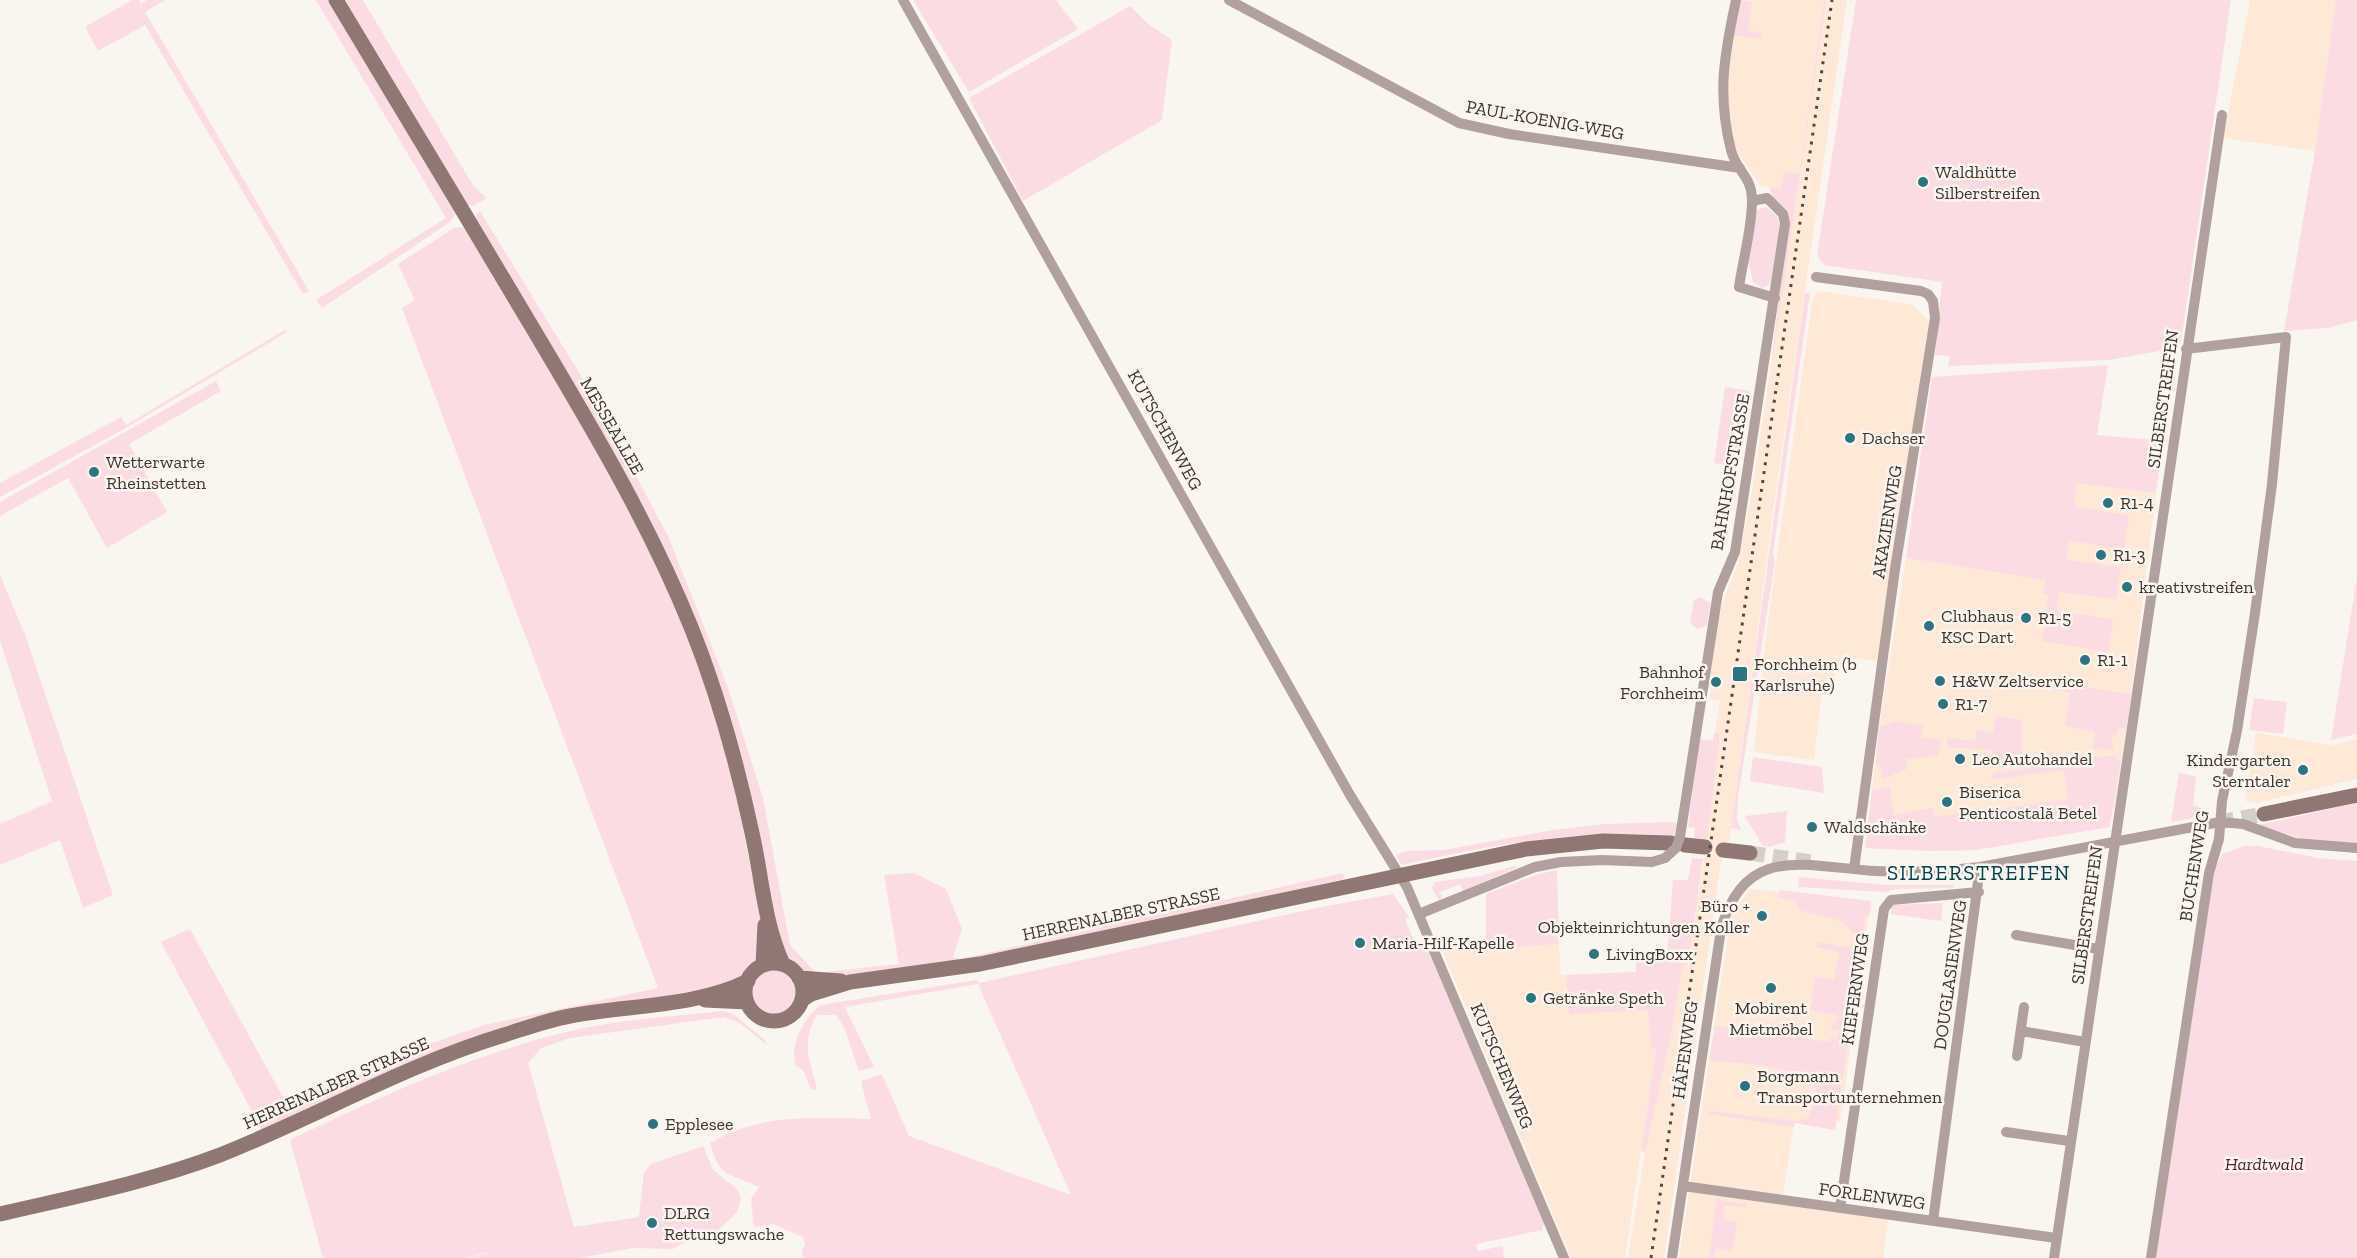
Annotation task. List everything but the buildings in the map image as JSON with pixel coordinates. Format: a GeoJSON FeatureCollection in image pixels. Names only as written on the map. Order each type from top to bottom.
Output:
{"type":"FeatureCollection","features":[{"type":"Feature","properties":{"kind":"street","name":"MESSEALLEE"},"geometry":{"type":"LineString","coordinates":[[336,0],[587,420],[638,510],[664,563],[692,629],[720,708],[741,781],[766,910],[783,964]]}},
{"type":"Feature","properties":{"kind":"street","name":"KUTSCHENWEG"},"geometry":{"type":"LineString","coordinates":[[903,0],[1350,795],[1403,881],[1564,1258]]}},
{"type":"Feature","properties":{"kind":"street","name":"PAUL-KOENIG-WEG"},"geometry":{"type":"LineString","coordinates":[[1230,0],[1460,123],[1509,134],[1740,168]]}},
{"type":"Feature","properties":{"kind":"street"},"geometry":{"type":"LineString","coordinates":[[1736,0],[1723,61],[1721,89],[1731,153],[1750,180],[1752,201],[1739,287],[1775,298]]}},
{"type":"Feature","properties":{"kind":"street","name":"SILBERSTREIFEN"},"geometry":{"type":"LineString","coordinates":[[2054,1258],[2069,1141],[2222,115]]}},
{"type":"Feature","properties":{"kind":"street","name":"BAHNHOFSTRASSE"},"geometry":{"type":"LineString","coordinates":[[1419,914],[1535,867],[1561,862],[1652,862],[1665,858],[1679,842],[1718,592],[1735,552],[1785,224],[1783,214],[1767,198],[1752,201]]}},
{"type":"Feature","properties":{"kind":"street","name":"AKAZIENWEG"},"geometry":{"type":"LineString","coordinates":[[1816,277],[1921,291],[1928,294],[1935,304],[1928,372],[1895,569],[1854,869]]}},
{"type":"Feature","properties":{"kind":"street","name":"BUCHENWEG"},"geometry":{"type":"LineString","coordinates":[[2151,1258],[2209,873],[2219,839],[2255,614],[2272,484],[2286,337],[2186,349]]}},
{"type":"Feature","properties":{"kind":"street"},"geometry":{"type":"LineString","coordinates":[[2264,814],[2357,795]]}},
{"type":"Feature","properties":{"kind":"street"},"geometry":{"type":"LineString","coordinates":[[1854,869],[1980,872],[2114,842],[2220,822],[2233,822],[2295,843],[2357,848]]}},
{"type":"Feature","properties":{"kind":"street","name":"HERRENALBER STRASSE"},"geometry":{"type":"LineString","coordinates":[[802,1000],[811,994],[850,982],[980,964],[1403,881],[1526,849],[1603,841],[1679,842],[1705,847]]}},
{"type":"Feature","properties":{"kind":"street"},"geometry":{"type":"LineString","coordinates":[[1723,850],[1750,853]]}},
{"type":"Feature","properties":{"kind":"street","name":"HÄFENWEG"},"geometry":{"type":"LineString","coordinates":[[1672,1258],[1706,1017],[1725,913],[1738,891],[1750,878],[1771,868],[1789,863],[1854,869]]}},
{"type":"Feature","properties":{"kind":"street","name":"DOUGLASIENWEG"},"geometry":{"type":"LineString","coordinates":[[1934,1221],[1980,872]]}},
{"type":"Feature","properties":{"kind":"street","name":"KIEFERNWEG"},"geometry":{"type":"LineString","coordinates":[[1840,1208],[1884,909],[1891,900],[1979,892]]}},
{"type":"Feature","properties":{"kind":"street","name":"MESSEALLEE"},"geometry":{"type":"LineString","coordinates":[[763,965],[766,910]]}},
{"type":"Feature","properties":{"kind":"street"},"geometry":{"type":"LineString","coordinates":[[2016,935],[2098,949]]}},
{"type":"Feature","properties":{"kind":"street"},"geometry":{"type":"LineString","coordinates":[[783,964],[800,978],[802,1000],[790,1015],[776,1020],[756,1013],[747,1002],[748,981],[763,965],[783,964]]}},
{"type":"Feature","properties":{"kind":"street","name":"HERRENALBER STRASSE"},"geometry":{"type":"LineString","coordinates":[[800,978],[850,982]]}},
{"type":"Feature","properties":{"kind":"street","name":"HERRENALBER STRASSE"},"geometry":{"type":"LineString","coordinates":[[0,1214],[187,1166],[254,1140],[415,1067],[501,1036],[568,1016],[690,999],[734,988],[748,981]]}},
{"type":"Feature","properties":{"kind":"street","name":"HERRENALBER STRASSE"},"geometry":{"type":"LineString","coordinates":[[690,999],[747,1002]]}},
{"type":"Feature","properties":{"kind":"street"},"geometry":{"type":"LineString","coordinates":[[2017,1056],[2024,1007]]}},
{"type":"Feature","properties":{"kind":"street"},"geometry":{"type":"LineString","coordinates":[[2021,1031],[2085,1042]]}},
{"type":"Feature","properties":{"kind":"street"},"geometry":{"type":"LineString","coordinates":[[2006,1132],[2069,1141]]}},
{"type":"Feature","properties":{"kind":"street","name":"FORLENWEG"},"geometry":{"type":"LineString","coordinates":[[1683,1186],[2056,1238]]}},
{"type":"Feature","properties":{"kind":"shaded area"},"geometry":{"type":"Polygon","coordinates":[[[1739,0],[1824,0],[1794,206],[1785,189],[1761,186],[1737,152],[1728,108],[1726,59],[1739,0]]]}},
{"type":"Feature","properties":{"kind":"shaded area"},"geometry":{"type":"Polygon","coordinates":[[[1826,0],[1847,0],[1776,491],[1729,843],[1724,843],[1721,862],[1664,1258],[1628,1258],[1649,1126],[1672,1031],[1682,965],[1688,962],[1707,840],[1694,838],[1695,828],[1688,827],[1699,739],[1713,741],[1720,701],[1709,699],[1711,689],[1706,688],[1718,620],[1738,564],[1751,497],[1826,0]]]}},
{"type":"Feature","properties":{"kind":"shaded area"},"geometry":{"type":"Polygon","coordinates":[[[2250,0],[2337,0],[2315,151],[2223,138],[2250,0]]]}},
{"type":"Feature","properties":{"kind":"shaded area"},"geometry":{"type":"Polygon","coordinates":[[[1818,291],[1911,304],[1929,320],[1882,662],[1837,656],[1832,696],[1822,694],[1814,760],[1754,752],[1766,637],[1812,301],[1818,291]]]}},
{"type":"Feature","properties":{"kind":"shaded area"},"geometry":{"type":"Polygon","coordinates":[[[2067,481],[2156,493],[2131,694],[2115,805],[2109,827],[1976,850],[1931,851],[1865,848],[1879,727],[1906,558],[2055,581],[2067,481]]]}},
{"type":"Feature","properties":{"kind":"shaded area","name":"Kindergarten Sterntaler"},"geometry":{"type":"Polygon","coordinates":[[[2256,733],[2332,745],[2357,739],[2357,779],[2257,803],[2245,801],[2256,733]]]}},
{"type":"Feature","properties":{"kind":"shaded area"},"geometry":{"type":"Polygon","coordinates":[[[1750,889],[1871,901],[1840,1122],[1836,1121],[1835,1130],[1794,1123],[1782,1200],[1889,1215],[1883,1258],[1679,1258],[1728,935],[1736,936],[1736,928],[1729,924],[1733,912],[1750,889]]]}},
{"type":"Feature","properties":{"kind":"shaded area"},"geometry":{"type":"Polygon","coordinates":[[[1559,944],[1561,975],[1636,972],[1636,956],[1668,968],[1625,1258],[1571,1258],[1443,952],[1559,944]]]}},
{"type":"Feature","properties":{"kind":"green space"},"geometry":{"type":"Polygon","coordinates":[[[132,0],[139,0],[141,4],[147,0],[165,0],[145,12],[309,291],[303,294],[145,25],[98,51],[85,27],[132,0]]]}},
{"type":"Feature","properties":{"kind":"green space"},"geometry":{"type":"Polygon","coordinates":[[[316,0],[328,0],[456,214],[450,222],[322,308],[316,300],[446,218],[316,0]]]}},
{"type":"Feature","properties":{"kind":"green space"},"geometry":{"type":"Polygon","coordinates":[[[344,0],[363,0],[474,187],[487,198],[473,206],[468,205],[344,0]]]}},
{"type":"Feature","properties":{"kind":"green space"},"geometry":{"type":"Polygon","coordinates":[[[913,0],[1056,0],[1078,29],[969,92],[913,0]]]}},
{"type":"Feature","properties":{"kind":"green space"},"geometry":{"type":"Polygon","coordinates":[[[1739,0],[1752,2],[1748,31],[1762,33],[1762,39],[1730,35],[1739,0]]]}},
{"type":"Feature","properties":{"kind":"green space"},"geometry":{"type":"Polygon","coordinates":[[[1824,0],[1826,0],[1771,367],[1787,230],[1769,187],[1781,189],[1784,172],[1799,174],[1824,0]]]}},
{"type":"Feature","properties":{"kind":"green space"},"geometry":{"type":"Polygon","coordinates":[[[1856,0],[2231,0],[2181,342],[2177,348],[2108,360],[1948,366],[1950,356],[1935,355],[1942,282],[1824,265],[1817,255],[1856,0]]]}},
{"type":"Feature","properties":{"kind":"green space"},"geometry":{"type":"Polygon","coordinates":[[[2336,0],[2357,0],[2357,320],[2328,328],[2284,331],[2315,151],[2336,0]]]}},
{"type":"Feature","properties":{"kind":"green space"},"geometry":{"type":"Polygon","coordinates":[[[1130,6],[1147,23],[1172,40],[1162,120],[1023,201],[969,98],[1130,6]]]}},
{"type":"Feature","properties":{"kind":"green space"},"geometry":{"type":"Polygon","coordinates":[[[1766,207],[1777,216],[1780,227],[1773,277],[1770,284],[1762,288],[1753,282],[1747,256],[1756,210],[1766,207]]]}},
{"type":"Feature","properties":{"kind":"green space"},"geometry":{"type":"Polygon","coordinates":[[[480,211],[594,397],[668,536],[727,685],[763,798],[790,945],[816,973],[899,964],[884,875],[914,873],[946,889],[962,929],[953,957],[960,959],[1343,873],[1344,879],[1058,943],[941,964],[824,978],[807,976],[785,957],[710,661],[475,222],[476,215],[480,211]]]}},
{"type":"Feature","properties":{"kind":"green space"},"geometry":{"type":"Polygon","coordinates":[[[454,228],[465,228],[605,465],[656,563],[690,641],[719,729],[734,789],[759,905],[761,949],[751,968],[727,987],[547,1017],[263,1132],[161,942],[190,929],[289,1108],[427,1045],[484,1025],[658,988],[402,308],[415,300],[398,264],[454,228]]]}},
{"type":"Feature","properties":{"kind":"green space"},"geometry":{"type":"Polygon","coordinates":[[[1805,293],[1810,293],[1773,553],[1775,561],[1738,797],[1737,820],[1741,830],[1731,828],[1805,293]]]}},
{"type":"Feature","properties":{"kind":"green space"},"geometry":{"type":"Polygon","coordinates":[[[285,330],[287,332],[124,429],[0,497],[0,483],[121,417],[126,425],[285,330]]]}},
{"type":"Feature","properties":{"kind":"green space"},"geometry":{"type":"Polygon","coordinates":[[[2108,365],[2097,435],[2163,441],[2156,493],[2077,483],[2074,507],[2129,515],[2124,549],[2069,541],[2067,560],[2121,567],[2116,599],[2059,592],[2057,611],[2113,619],[2108,652],[2042,641],[2048,595],[2043,594],[2046,580],[1906,558],[1932,377],[2108,365]]]}},
{"type":"Feature","properties":{"kind":"green space"},"geometry":{"type":"Polygon","coordinates":[[[216,381],[221,391],[129,444],[167,512],[107,548],[68,478],[0,516],[0,502],[216,381]]]}},
{"type":"Feature","properties":{"kind":"green space"},"geometry":{"type":"Polygon","coordinates":[[[1725,387],[1750,391],[1739,467],[1714,463],[1725,387]]]}},
{"type":"Feature","properties":{"kind":"green space"},"geometry":{"type":"Polygon","coordinates":[[[0,575],[26,637],[113,895],[83,908],[60,840],[0,865],[0,824],[52,801],[0,641],[0,575]]]}},
{"type":"Feature","properties":{"kind":"green space"},"geometry":{"type":"Polygon","coordinates":[[[2357,576],[2357,734],[2331,740],[2357,576]]]}},
{"type":"Feature","properties":{"kind":"green space"},"geometry":{"type":"Polygon","coordinates":[[[1701,597],[1710,603],[1707,625],[1697,629],[1690,623],[1694,600],[1701,597]]]}},
{"type":"Feature","properties":{"kind":"green space"},"geometry":{"type":"Polygon","coordinates":[[[2054,683],[2131,694],[2126,729],[2118,728],[2117,735],[2112,735],[2113,750],[2093,748],[2095,732],[2065,726],[2070,693],[2053,689],[2054,683]]]}},
{"type":"Feature","properties":{"kind":"green space"},"geometry":{"type":"Polygon","coordinates":[[[2254,698],[2287,702],[2283,734],[2249,730],[2254,698]]]}},
{"type":"Feature","properties":{"kind":"green space"},"geometry":{"type":"Polygon","coordinates":[[[1996,716],[2022,720],[2022,753],[2017,758],[1995,761],[1993,750],[1946,747],[1948,738],[1975,741],[1977,730],[1993,733],[1996,716]]]}},
{"type":"Feature","properties":{"kind":"green space"},"geometry":{"type":"Polygon","coordinates":[[[1896,721],[1923,726],[1921,737],[1941,740],[1938,756],[1906,759],[1907,769],[1883,779],[1880,766],[1876,765],[1879,727],[1896,721]]]}},
{"type":"Feature","properties":{"kind":"green space"},"geometry":{"type":"Polygon","coordinates":[[[1714,733],[1720,734],[1707,839],[1694,838],[1695,828],[1688,827],[1699,739],[1713,741],[1714,733]]]}},
{"type":"Feature","properties":{"kind":"green space"},"geometry":{"type":"Polygon","coordinates":[[[2113,755],[2121,762],[2109,827],[1976,850],[1931,851],[1865,848],[1872,791],[1890,786],[1894,815],[1933,808],[1934,817],[2068,800],[2064,770],[1990,780],[1994,773],[2113,755]]]}},
{"type":"Feature","properties":{"kind":"green space"},"geometry":{"type":"Polygon","coordinates":[[[1753,757],[1822,767],[1824,793],[1750,781],[1753,757]]]}},
{"type":"Feature","properties":{"kind":"green space"},"geometry":{"type":"Polygon","coordinates":[[[2179,773],[2196,776],[2193,805],[2206,810],[2204,816],[2171,822],[2179,773]]]}},
{"type":"Feature","properties":{"kind":"green space"},"geometry":{"type":"Polygon","coordinates":[[[2357,803],[2357,844],[2307,840],[2259,825],[2357,803]]]}},
{"type":"Feature","properties":{"kind":"green space"},"geometry":{"type":"Polygon","coordinates":[[[1787,811],[1785,842],[1769,847],[1762,845],[1745,816],[1787,811]]]}},
{"type":"Feature","properties":{"kind":"green space"},"geometry":{"type":"Polygon","coordinates":[[[1677,822],[1675,836],[1607,834],[1572,836],[1503,845],[1402,865],[1396,855],[1407,851],[1444,850],[1553,830],[1605,824],[1677,822]]]}},
{"type":"Feature","properties":{"kind":"green space","name":"Hardtwald"},"geometry":{"type":"Polygon","coordinates":[[[2244,846],[2258,846],[2318,858],[2357,861],[2357,1258],[2156,1258],[2213,874],[2222,854],[2244,846]]]}},
{"type":"Feature","properties":{"kind":"green space"},"geometry":{"type":"Polygon","coordinates":[[[1692,858],[1703,859],[1688,962],[1682,966],[1672,1031],[1645,1152],[1641,1151],[1656,1048],[1651,1048],[1648,1010],[1569,1014],[1566,975],[1636,972],[1636,956],[1667,956],[1673,880],[1688,880],[1692,858]]]}},
{"type":"Feature","properties":{"kind":"green space"},"geometry":{"type":"Polygon","coordinates":[[[1514,866],[1518,867],[1463,891],[1460,884],[1440,892],[1442,900],[1439,901],[1432,888],[1435,882],[1480,876],[1514,866]]]}},
{"type":"Feature","properties":{"kind":"green space"},"geometry":{"type":"Polygon","coordinates":[[[1557,870],[1559,944],[1486,949],[1486,894],[1535,875],[1557,870]]]}},
{"type":"Feature","properties":{"kind":"green space"},"geometry":{"type":"Polygon","coordinates":[[[1799,877],[1886,885],[1954,885],[1953,888],[1896,889],[1885,892],[1798,887],[1799,877]]]}},
{"type":"Feature","properties":{"kind":"green space"},"geometry":{"type":"Polygon","coordinates":[[[1780,890],[1871,901],[1870,915],[1866,915],[1863,935],[1854,933],[1839,920],[1799,910],[1796,901],[1778,897],[1780,890]]]}},
{"type":"Feature","properties":{"kind":"green space"},"geometry":{"type":"Polygon","coordinates":[[[1393,894],[1409,917],[1405,919],[1416,946],[1425,943],[1544,1222],[1542,1230],[1476,1244],[1478,1251],[1503,1246],[1504,1258],[803,1258],[802,1251],[805,1244],[803,1237],[773,1224],[754,1227],[751,1199],[759,1187],[727,1173],[714,1155],[710,1143],[748,1126],[789,1119],[871,1119],[861,1081],[882,1074],[909,1136],[1071,1195],[978,984],[845,1007],[874,1067],[859,1071],[845,1029],[836,1015],[817,1015],[809,1033],[808,1042],[809,1060],[817,1088],[815,1090],[811,1089],[803,1070],[796,1066],[794,1057],[796,1041],[803,1025],[820,1005],[977,980],[979,983],[1316,908],[1393,894]]]}},
{"type":"Feature","properties":{"kind":"green space"},"geometry":{"type":"Polygon","coordinates":[[[1943,903],[1941,921],[1891,914],[1892,905],[1943,903]]]}},
{"type":"Feature","properties":{"kind":"green space"},"geometry":{"type":"Polygon","coordinates":[[[1818,942],[1861,950],[1835,1130],[1795,1123],[1794,1127],[1709,1114],[1710,1111],[1794,1121],[1807,1119],[1816,1100],[1817,1088],[1808,1080],[1783,1070],[1709,1060],[1715,1026],[1829,1042],[1830,1038],[1838,1039],[1839,1031],[1831,1029],[1832,1023],[1836,1023],[1837,1015],[1810,1011],[1815,977],[1834,980],[1839,952],[1816,947],[1818,942]]]}},
{"type":"Feature","properties":{"kind":"green space"},"geometry":{"type":"Polygon","coordinates":[[[780,968],[792,974],[797,982],[797,1000],[792,1008],[784,1013],[770,1014],[758,1008],[753,1000],[752,986],[758,974],[766,969],[780,968]]]}},
{"type":"Feature","properties":{"kind":"green space"},"geometry":{"type":"Polygon","coordinates":[[[724,1011],[733,1014],[765,1040],[767,1045],[741,1024],[724,1017],[570,1038],[541,1048],[528,1063],[574,1227],[639,1217],[644,1172],[651,1164],[703,1146],[713,1170],[738,1190],[741,1199],[737,1212],[722,1227],[712,1233],[689,1239],[673,1249],[633,1248],[579,1258],[471,1258],[497,1249],[467,1258],[323,1258],[290,1140],[432,1076],[541,1039],[615,1023],[724,1011]]]}},
{"type":"Feature","properties":{"kind":"green space"},"geometry":{"type":"Polygon","coordinates":[[[1717,1195],[1720,1200],[1747,1204],[1747,1208],[1725,1205],[1723,1220],[1737,1222],[1733,1251],[1716,1249],[1714,1258],[1709,1258],[1717,1195]]]}},
{"type":"Feature","properties":{"kind":"tunnel"},"geometry":{"type":"LineString","coordinates":[[2219,822],[2264,814]]}},
{"type":"Feature","properties":{"kind":"tunnel"},"geometry":{"type":"LineString","coordinates":[[1750,853],[1812,862]]}},
{"type":"Feature","properties":{"kind":"railway"},"geometry":{"type":"LineString","coordinates":[[1651,1258],[1832,0]]}},
{"type":"Feature","properties":{"kind":"place","name":"Waldhütte Silberstreifen"},"geometry":{"type":"Point","coordinates":[1923,182]}},
{"type":"Feature","properties":{"kind":"place","name":"Dachser"},"geometry":{"type":"Point","coordinates":[1850,438]}},
{"type":"Feature","properties":{"kind":"place","name":"Wetterwarte Rheinstetten"},"geometry":{"type":"Point","coordinates":[94,472]}},
{"type":"Feature","properties":{"kind":"place","name":"R1-4"},"geometry":{"type":"Point","coordinates":[2108,503]}},
{"type":"Feature","properties":{"kind":"place","name":"R1-3"},"geometry":{"type":"Point","coordinates":[2101,555]}},
{"type":"Feature","properties":{"kind":"place","name":"kreativstreifen"},"geometry":{"type":"Point","coordinates":[2127,587]}},
{"type":"Feature","properties":{"kind":"place","name":"R1-5"},"geometry":{"type":"Point","coordinates":[2026,618]}},
{"type":"Feature","properties":{"kind":"place","name":"Clubhaus KSC Dart"},"geometry":{"type":"Point","coordinates":[1929,626]}},
{"type":"Feature","properties":{"kind":"place","name":"R1-1"},"geometry":{"type":"Point","coordinates":[2085,660]}},
{"type":"Feature","properties":{"kind":"place","name":"Forchheim (b Karlsruhe)"},"geometry":{"type":"Point","coordinates":[1740,674]}},
{"type":"Feature","properties":{"kind":"place","name":"H&W Zeltservice"},"geometry":{"type":"Point","coordinates":[1940,681]}},
{"type":"Feature","properties":{"kind":"place","name":"Bahnhof Forchheim"},"geometry":{"type":"Point","coordinates":[1716,682]}},
{"type":"Feature","properties":{"kind":"place","name":"R1-7"},"geometry":{"type":"Point","coordinates":[1943,704]}},
{"type":"Feature","properties":{"kind":"place","name":"Leo Autohandel"},"geometry":{"type":"Point","coordinates":[1960,759]}},
{"type":"Feature","properties":{"kind":"place","name":"Kindergarten Sterntaler"},"geometry":{"type":"Point","coordinates":[2303,770]}},
{"type":"Feature","properties":{"kind":"place","name":"Biserica Penticostală Betel"},"geometry":{"type":"Point","coordinates":[1947,802]}},
{"type":"Feature","properties":{"kind":"place","name":"Waldschänke"},"geometry":{"type":"Point","coordinates":[1812,827]}},
{"type":"Feature","properties":{"kind":"place","name":"Büro + Objekteinrichtungen Koller"},"geometry":{"type":"Point","coordinates":[1762,916]}},
{"type":"Feature","properties":{"kind":"place","name":"Maria-Hilf-Kapelle"},"geometry":{"type":"Point","coordinates":[1360,943]}},
{"type":"Feature","properties":{"kind":"place","name":"LivingBoxx"},"geometry":{"type":"Point","coordinates":[1594,954]}},
{"type":"Feature","properties":{"kind":"place","name":"Mobirent Mietmöbel"},"geometry":{"type":"Point","coordinates":[1771,988]}},
{"type":"Feature","properties":{"kind":"place","name":"Getränke Speth"},"geometry":{"type":"Point","coordinates":[1531,998]}},
{"type":"Feature","properties":{"kind":"place","name":"Borgmann Transportunternehmen"},"geometry":{"type":"Point","coordinates":[1745,1086]}},
{"type":"Feature","properties":{"kind":"place","name":"Epplesee"},"geometry":{"type":"Point","coordinates":[653,1124]}},
{"type":"Feature","properties":{"kind":"place","name":"DLRG Rettungswache"},"geometry":{"type":"Point","coordinates":[652,1223]}},
{"type":"Feature","properties":{"kind":"district","name":"SILBERSTREIFEN"},"geometry":{"type":"Point","coordinates":[1979,872]}}]}
